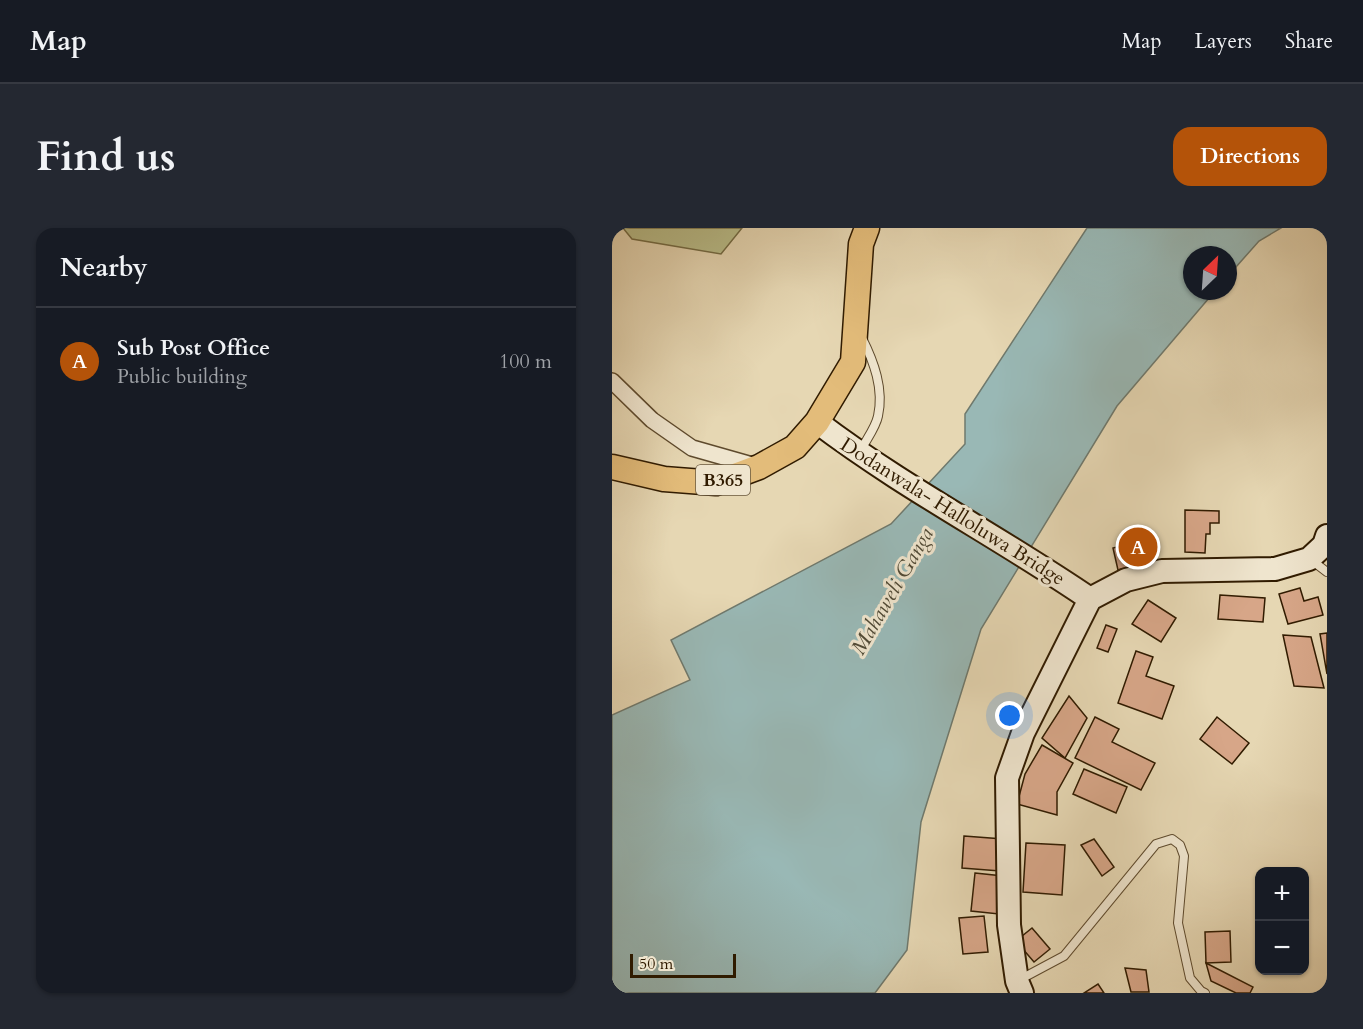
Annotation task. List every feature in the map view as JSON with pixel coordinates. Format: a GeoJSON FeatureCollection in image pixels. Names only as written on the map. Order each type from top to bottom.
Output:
{"type":"FeatureCollection","features":[{"type":"Feature","properties":{"kind":"main road","name":"B365"},"geometry":{"type":"LineString","coordinates":[[612,467],[664,480],[716,483],[759,467],[795,447],[817,422],[853,362],[861,244],[867,228]]}},
{"type":"Feature","properties":{"kind":"street"},"geometry":{"type":"LineString","coordinates":[[612,381],[652,420],[692,448],[759,467]]}},
{"type":"Feature","properties":{"kind":"street","name":"Dodanwala- Halloluwa Bridge"},"geometry":{"type":"LineString","coordinates":[[817,422],[865,458],[1049,571],[1090,600]]}},
{"type":"Feature","properties":{"kind":"street"},"geometry":{"type":"LineString","coordinates":[[1020,987],[1009,925],[1007,778],[1023,733],[1090,600],[1126,580],[1162,571],[1275,570],[1318,565],[1327,536]]}},
{"type":"Feature","properties":{"kind":"lane"},"geometry":{"type":"LineString","coordinates":[[856,326],[872,359],[880,390],[878,418],[865,458]]}},
{"type":"Feature","properties":{"kind":"lane"},"geometry":{"type":"LineString","coordinates":[[1020,987],[1064,956],[1156,844],[1172,839],[1180,845],[1184,856],[1178,923],[1190,978],[1205,993]]}},
{"type":"Feature","properties":{"kind":"green space"},"geometry":{"type":"Polygon","coordinates":[[[623,228],[742,228],[721,254],[632,239],[623,228]]]}},
{"type":"Feature","properties":{"kind":"water","name":"Mahaweli Ganga"},"geometry":{"type":"Polygon","coordinates":[[[1087,228],[1281,228],[1259,241],[1237,266],[1237,246],[1183,246],[1183,300],[1207,300],[1117,406],[981,629],[921,822],[907,950],[875,993],[612,993],[612,715],[690,680],[671,640],[891,524],[965,444],[965,414],[1087,228]]]}},
{"type":"Feature","properties":{"kind":"building"},"geometry":{"type":"Polygon","coordinates":[[[1185,510],[1219,511],[1219,523],[1210,523],[1210,534],[1206,534],[1205,553],[1185,552],[1185,510]]]}},
{"type":"Feature","properties":{"kind":"building"},"geometry":{"type":"Polygon","coordinates":[[[1140,541],[1145,563],[1118,570],[1113,548],[1140,541]]]}},
{"type":"Feature","properties":{"kind":"building"},"geometry":{"type":"Polygon","coordinates":[[[1300,588],[1304,601],[1318,597],[1323,615],[1288,624],[1279,594],[1300,588]]]}},
{"type":"Feature","properties":{"kind":"building"},"geometry":{"type":"Polygon","coordinates":[[[1220,595],[1265,598],[1263,622],[1218,619],[1220,595]]]}},
{"type":"Feature","properties":{"kind":"building"},"geometry":{"type":"Polygon","coordinates":[[[1148,600],[1176,618],[1161,642],[1132,624],[1148,600]]]}},
{"type":"Feature","properties":{"kind":"building"},"geometry":{"type":"Polygon","coordinates":[[[1106,625],[1117,629],[1108,652],[1097,648],[1106,625]]]}},
{"type":"Feature","properties":{"kind":"building"},"geometry":{"type":"Polygon","coordinates":[[[1327,633],[1327,674],[1320,634],[1327,633]]]}},
{"type":"Feature","properties":{"kind":"building"},"geometry":{"type":"Polygon","coordinates":[[[1283,635],[1311,637],[1324,688],[1294,686],[1283,635]]]}},
{"type":"Feature","properties":{"kind":"building"},"geometry":{"type":"Polygon","coordinates":[[[1136,651],[1153,657],[1146,676],[1174,686],[1162,719],[1118,703],[1136,651]]]}},
{"type":"Feature","properties":{"kind":"building"},"geometry":{"type":"Polygon","coordinates":[[[1069,696],[1087,718],[1065,758],[1042,738],[1069,696]]]}},
{"type":"Feature","properties":{"kind":"building"},"geometry":{"type":"Polygon","coordinates":[[[1095,717],[1119,729],[1112,742],[1155,763],[1141,790],[1075,758],[1095,717]]]}},
{"type":"Feature","properties":{"kind":"building"},"geometry":{"type":"Polygon","coordinates":[[[1217,717],[1249,743],[1232,764],[1200,739],[1217,717]]]}},
{"type":"Feature","properties":{"kind":"building"},"geometry":{"type":"Polygon","coordinates":[[[1042,745],[1073,763],[1057,792],[1057,815],[1017,804],[1025,774],[1042,745]]]}},
{"type":"Feature","properties":{"kind":"building"},"geometry":{"type":"Polygon","coordinates":[[[1084,769],[1127,787],[1116,813],[1073,794],[1084,769]]]}},
{"type":"Feature","properties":{"kind":"building"},"geometry":{"type":"Polygon","coordinates":[[[964,836],[1003,839],[1000,871],[962,868],[964,836]]]}},
{"type":"Feature","properties":{"kind":"building"},"geometry":{"type":"Polygon","coordinates":[[[1094,839],[1114,867],[1102,876],[1081,845],[1094,839]]]}},
{"type":"Feature","properties":{"kind":"building"},"geometry":{"type":"Polygon","coordinates":[[[1026,843],[1065,845],[1062,895],[1023,892],[1026,843]]]}},
{"type":"Feature","properties":{"kind":"building"},"geometry":{"type":"Polygon","coordinates":[[[975,873],[1003,876],[999,914],[971,911],[975,873]]]}},
{"type":"Feature","properties":{"kind":"building"},"geometry":{"type":"Polygon","coordinates":[[[984,916],[988,952],[963,954],[959,918],[984,916]]]}},
{"type":"Feature","properties":{"kind":"building"},"geometry":{"type":"Polygon","coordinates":[[[1032,928],[1050,949],[1034,962],[1016,941],[1032,928]]]}},
{"type":"Feature","properties":{"kind":"building"},"geometry":{"type":"Polygon","coordinates":[[[1230,931],[1231,962],[1206,963],[1205,932],[1230,931]]]}},
{"type":"Feature","properties":{"kind":"building"},"geometry":{"type":"Polygon","coordinates":[[[1206,963],[1253,987],[1250,993],[1236,993],[1211,981],[1206,963]]]}},
{"type":"Feature","properties":{"kind":"building"},"geometry":{"type":"Polygon","coordinates":[[[1125,968],[1146,970],[1149,992],[1131,992],[1125,968]]]}},
{"type":"Feature","properties":{"kind":"building"},"geometry":{"type":"Polygon","coordinates":[[[1098,984],[1104,993],[1084,993],[1098,984]]]}},
{"type":"Feature","properties":{"kind":"place","name":"Sub Post Office"},"geometry":{"type":"Point","coordinates":[1138,547]}}]}
